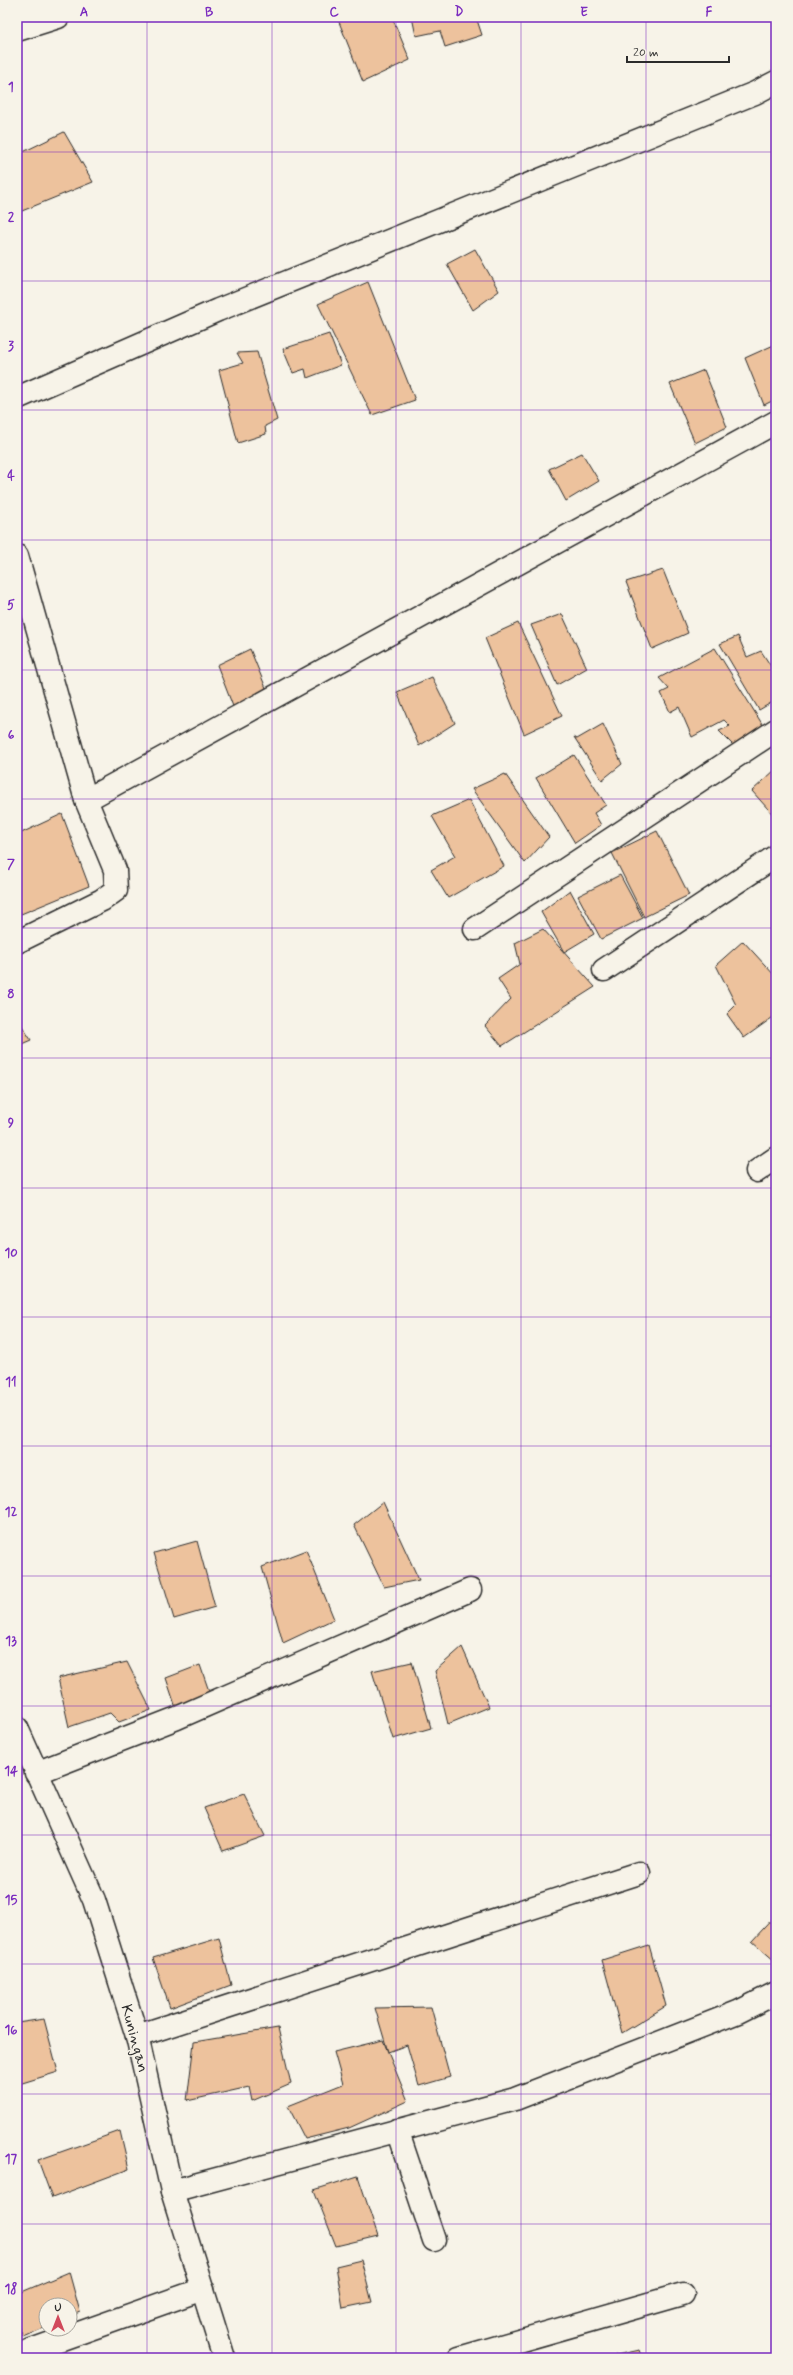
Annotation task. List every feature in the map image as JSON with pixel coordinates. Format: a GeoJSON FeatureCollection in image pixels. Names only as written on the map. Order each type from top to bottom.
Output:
{"type":"FeatureCollection","features":[{"type":"Feature","properties":{"kind":"street"},"geometry":{"type":"LineString","coordinates":[[17,30],[58,17]]}},
{"type":"Feature","properties":{"kind":"street"},"geometry":{"type":"LineString","coordinates":[[17,398],[218,310],[755,93],[776,82]]}},
{"type":"Feature","properties":{"kind":"street"},"geometry":{"type":"LineString","coordinates":[[86,800],[776,422]]}},
{"type":"Feature","properties":{"kind":"street"},"geometry":{"type":"LineString","coordinates":[[17,556],[86,800],[115,870],[116,890],[102,900],[17,942]]}},
{"type":"Feature","properties":{"kind":"street"},"geometry":{"type":"LineString","coordinates":[[475,929],[776,730]]}},
{"type":"Feature","properties":{"kind":"street"},"geometry":{"type":"LineString","coordinates":[[604,970],[776,856]]}},
{"type":"Feature","properties":{"kind":"street"},"geometry":{"type":"LineString","coordinates":[[757,1171],[776,1158]]}},
{"type":"Feature","properties":{"kind":"street"},"geometry":{"type":"LineString","coordinates":[[36,1773],[177,1718],[470,1590]]}},
{"type":"Feature","properties":{"kind":"street","name":"Kuningan"},"geometry":{"type":"LineString","coordinates":[[19,1738],[94,1900],[137,2036],[172,2191],[224,2358]]}},
{"type":"Feature","properties":{"kind":"street"},"geometry":{"type":"LineString","coordinates":[[137,2036],[639,1873]]}},
{"type":"Feature","properties":{"kind":"street"},"geometry":{"type":"LineString","coordinates":[[172,2191],[515,2099],[738,2012],[776,1993]]}},
{"type":"Feature","properties":{"kind":"street"},"geometry":{"type":"LineString","coordinates":[[397,2130],[434,2240]]}},
{"type":"Feature","properties":{"kind":"street"},"geometry":{"type":"LineString","coordinates":[[17,2355],[203,2289]]}},
{"type":"Feature","properties":{"kind":"street"},"geometry":{"type":"LineString","coordinates":[[459,2358],[683,2294]]}},
{"type":"Feature","properties":{"kind":"building"},"geometry":{"type":"Polygon","coordinates":[[[337,17],[392,17],[410,60],[363,82],[337,17]]]}},
{"type":"Feature","properties":{"kind":"building"},"geometry":{"type":"Polygon","coordinates":[[[412,17],[476,17],[482,35],[445,47],[440,31],[416,36],[412,17]]]}},
{"type":"Feature","properties":{"kind":"building"},"geometry":{"type":"Polygon","coordinates":[[[64,132],[93,182],[17,213],[17,155],[64,132]]]}},
{"type":"Feature","properties":{"kind":"building"},"geometry":{"type":"Polygon","coordinates":[[[475,249],[499,291],[473,310],[447,264],[475,249]]]}},
{"type":"Feature","properties":{"kind":"building"},"geometry":{"type":"Polygon","coordinates":[[[368,282],[415,400],[372,415],[318,304],[368,282]]]}},
{"type":"Feature","properties":{"kind":"building"},"geometry":{"type":"Polygon","coordinates":[[[329,334],[341,365],[307,378],[305,369],[293,373],[283,349],[329,334]]]}},
{"type":"Feature","properties":{"kind":"building"},"geometry":{"type":"Polygon","coordinates":[[[776,344],[776,399],[764,405],[745,358],[776,344]]]}},
{"type":"Feature","properties":{"kind":"building"},"geometry":{"type":"Polygon","coordinates":[[[257,352],[277,420],[265,426],[266,434],[238,443],[219,370],[243,363],[237,353],[257,352]]]}},
{"type":"Feature","properties":{"kind":"building"},"geometry":{"type":"Polygon","coordinates":[[[704,370],[727,427],[695,443],[670,384],[704,370]]]}},
{"type":"Feature","properties":{"kind":"building"},"geometry":{"type":"Polygon","coordinates":[[[582,453],[599,481],[566,501],[549,469],[582,453]]]}},
{"type":"Feature","properties":{"kind":"building"},"geometry":{"type":"Polygon","coordinates":[[[663,570],[688,633],[652,649],[626,582],[663,570]]]}},
{"type":"Feature","properties":{"kind":"building"},"geometry":{"type":"Polygon","coordinates":[[[562,614],[587,668],[557,685],[531,625],[562,614]]]}},
{"type":"Feature","properties":{"kind":"building"},"geometry":{"type":"Polygon","coordinates":[[[518,623],[562,716],[524,734],[485,638],[518,623]]]}},
{"type":"Feature","properties":{"kind":"building"},"geometry":{"type":"Polygon","coordinates":[[[776,625],[776,633],[772,627],[776,625]]]}},
{"type":"Feature","properties":{"kind":"building"},"geometry":{"type":"Polygon","coordinates":[[[738,636],[747,657],[761,651],[776,674],[776,700],[759,710],[720,644],[738,636]]]}},
{"type":"Feature","properties":{"kind":"building"},"geometry":{"type":"Polygon","coordinates":[[[715,648],[764,727],[736,748],[719,731],[730,726],[724,720],[692,737],[679,707],[670,712],[661,693],[669,689],[659,678],[715,648]]]}},
{"type":"Feature","properties":{"kind":"building"},"geometry":{"type":"Polygon","coordinates":[[[250,649],[266,688],[234,709],[217,665],[250,649]]]}},
{"type":"Feature","properties":{"kind":"building"},"geometry":{"type":"Polygon","coordinates":[[[432,677],[455,723],[419,746],[397,692],[432,677]]]}},
{"type":"Feature","properties":{"kind":"building"},"geometry":{"type":"Polygon","coordinates":[[[603,724],[622,764],[602,780],[574,737],[577,739],[603,724]]]}},
{"type":"Feature","properties":{"kind":"building"},"geometry":{"type":"Polygon","coordinates":[[[574,755],[606,805],[594,813],[601,825],[575,843],[536,778],[574,755]]]}},
{"type":"Feature","properties":{"kind":"building"},"geometry":{"type":"Polygon","coordinates":[[[776,769],[776,818],[752,791],[776,769]]]}},
{"type":"Feature","properties":{"kind":"building"},"geometry":{"type":"Polygon","coordinates":[[[505,774],[549,837],[525,863],[472,789],[505,774]]]}},
{"type":"Feature","properties":{"kind":"building"},"geometry":{"type":"Polygon","coordinates":[[[469,800],[504,866],[448,898],[431,870],[455,856],[432,816],[469,800]]]}},
{"type":"Feature","properties":{"kind":"building"},"geometry":{"type":"Polygon","coordinates":[[[62,814],[89,886],[21,914],[17,904],[17,835],[62,814]]]}},
{"type":"Feature","properties":{"kind":"building"},"geometry":{"type":"Polygon","coordinates":[[[657,831],[689,895],[644,917],[612,853],[657,831]]]}},
{"type":"Feature","properties":{"kind":"building"},"geometry":{"type":"Polygon","coordinates":[[[620,875],[643,918],[601,939],[578,896],[620,875]]]}},
{"type":"Feature","properties":{"kind":"building"},"geometry":{"type":"Polygon","coordinates":[[[570,890],[594,934],[564,952],[541,912],[570,890]]]}},
{"type":"Feature","properties":{"kind":"building"},"geometry":{"type":"Polygon","coordinates":[[[543,929],[595,987],[502,1046],[485,1026],[511,999],[498,979],[520,964],[515,943],[543,929]]]}},
{"type":"Feature","properties":{"kind":"building"},"geometry":{"type":"Polygon","coordinates":[[[743,941],[776,977],[776,1015],[744,1038],[727,1014],[736,1005],[716,965],[743,941]]]}},
{"type":"Feature","properties":{"kind":"building"},"geometry":{"type":"Polygon","coordinates":[[[17,1018],[31,1040],[17,1046],[17,1018]]]}},
{"type":"Feature","properties":{"kind":"building"},"geometry":{"type":"Polygon","coordinates":[[[383,1502],[419,1580],[384,1587],[354,1525],[383,1502]]]}},
{"type":"Feature","properties":{"kind":"building"},"geometry":{"type":"Polygon","coordinates":[[[197,1541],[215,1607],[174,1619],[154,1553],[197,1541]]]}},
{"type":"Feature","properties":{"kind":"building"},"geometry":{"type":"Polygon","coordinates":[[[306,1550],[334,1619],[283,1643],[262,1567],[306,1550]]]}},
{"type":"Feature","properties":{"kind":"building"},"geometry":{"type":"Polygon","coordinates":[[[462,1647],[489,1707],[448,1724],[435,1671],[462,1647]]]}},
{"type":"Feature","properties":{"kind":"building"},"geometry":{"type":"Polygon","coordinates":[[[127,1662],[151,1710],[119,1722],[110,1713],[69,1727],[58,1678],[127,1662]]]}},
{"type":"Feature","properties":{"kind":"building"},"geometry":{"type":"Polygon","coordinates":[[[412,1662],[431,1728],[393,1739],[372,1671],[412,1662]]]}},
{"type":"Feature","properties":{"kind":"building"},"geometry":{"type":"Polygon","coordinates":[[[200,1665],[211,1697],[177,1711],[166,1678],[200,1665]]]}},
{"type":"Feature","properties":{"kind":"building"},"geometry":{"type":"Polygon","coordinates":[[[244,1794],[265,1836],[223,1851],[204,1808],[244,1794]]]}},
{"type":"Feature","properties":{"kind":"building"},"geometry":{"type":"Polygon","coordinates":[[[776,1915],[776,1962],[752,1941],[776,1915]]]}},
{"type":"Feature","properties":{"kind":"building"},"geometry":{"type":"Polygon","coordinates":[[[219,1938],[231,1985],[170,2008],[153,1958],[219,1938]]]}},
{"type":"Feature","properties":{"kind":"building"},"geometry":{"type":"Polygon","coordinates":[[[649,1945],[666,2006],[622,2033],[602,1960],[649,1945]]]}},
{"type":"Feature","properties":{"kind":"building"},"geometry":{"type":"Polygon","coordinates":[[[431,2007],[450,2077],[419,2086],[407,2045],[388,2052],[375,2008],[431,2007]]]}},
{"type":"Feature","properties":{"kind":"building"},"geometry":{"type":"Polygon","coordinates":[[[44,2019],[58,2072],[19,2084],[17,2023],[44,2019]]]}},
{"type":"Feature","properties":{"kind":"building"},"geometry":{"type":"Polygon","coordinates":[[[278,2028],[291,2084],[252,2101],[249,2087],[187,2101],[194,2042],[278,2028]]]}},
{"type":"Feature","properties":{"kind":"building"},"geometry":{"type":"Polygon","coordinates":[[[383,2040],[408,2101],[349,2128],[305,2139],[288,2106],[343,2084],[334,2052],[383,2040]]]}},
{"type":"Feature","properties":{"kind":"building"},"geometry":{"type":"Polygon","coordinates":[[[120,2131],[129,2169],[52,2198],[38,2160],[120,2131]]]}},
{"type":"Feature","properties":{"kind":"building"},"geometry":{"type":"Polygon","coordinates":[[[358,2176],[378,2236],[336,2246],[314,2190],[358,2176]]]}},
{"type":"Feature","properties":{"kind":"building"},"geometry":{"type":"Polygon","coordinates":[[[361,2260],[372,2302],[343,2308],[336,2266],[361,2260]]]}},
{"type":"Feature","properties":{"kind":"building"},"geometry":{"type":"Polygon","coordinates":[[[69,2272],[76,2297],[38,2297],[38,2330],[23,2337],[17,2323],[17,2294],[69,2272]]]}},
{"type":"Feature","properties":{"kind":"building"},"geometry":{"type":"Polygon","coordinates":[[[640,2350],[643,2358],[612,2358],[612,2356],[640,2350]]]}}]}
